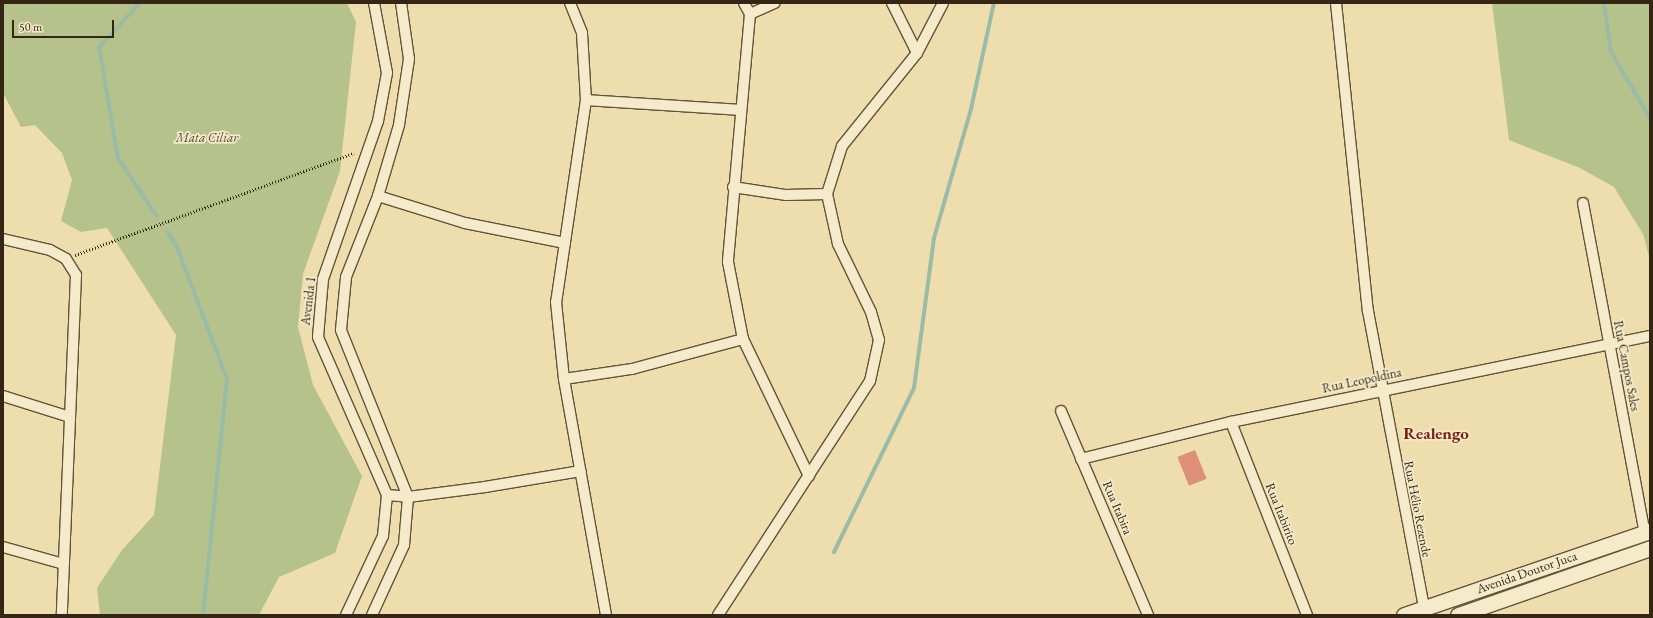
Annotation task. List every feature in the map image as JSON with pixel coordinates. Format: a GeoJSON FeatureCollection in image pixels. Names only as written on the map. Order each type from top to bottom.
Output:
{"type":"FeatureCollection","features":[{"type":"Feature","properties":{"kind":"main road","name":"Avenida Doutor Juca"},"geometry":{"type":"LineString","coordinates":[[1404,615],[1647,532]]}},
{"type":"Feature","properties":{"kind":"main road","name":"Avenida Doutor Juca"},"geometry":{"type":"LineString","coordinates":[[1458,615],[1650,548]]}},
{"type":"Feature","properties":{"kind":"street","name":"Avenida 1"},"geometry":{"type":"LineString","coordinates":[[346,615],[383,536],[387,495],[318,337],[323,279],[369,148],[387,73],[374,3]]}},
{"type":"Feature","properties":{"kind":"street"},"geometry":{"type":"LineString","coordinates":[[372,615],[404,545],[408,497],[341,330],[346,277],[378,196],[399,125],[409,59],[401,3]]}},
{"type":"Feature","properties":{"kind":"street"},"geometry":{"type":"LineString","coordinates":[[570,3],[582,33],[586,100],[556,302],[564,379],[606,615]]}},
{"type":"Feature","properties":{"kind":"street"},"geometry":{"type":"LineString","coordinates":[[744,3],[750,14],[742,110],[733,187],[728,262],[743,339],[809,476]]}},
{"type":"Feature","properties":{"kind":"street"},"geometry":{"type":"LineString","coordinates":[[750,14],[775,3]]}},
{"type":"Feature","properties":{"kind":"street"},"geometry":{"type":"LineString","coordinates":[[892,3],[917,53]]}},
{"type":"Feature","properties":{"kind":"street"},"geometry":{"type":"LineString","coordinates":[[718,615],[870,381],[879,340],[871,312],[838,244],[827,194],[842,146],[917,53],[943,3]]}},
{"type":"Feature","properties":{"kind":"street","name":"Rua Hélio Rezende"},"geometry":{"type":"LineString","coordinates":[[1336,3],[1368,311],[1381,390],[1424,608]]}},
{"type":"Feature","properties":{"kind":"street"},"geometry":{"type":"LineString","coordinates":[[586,100],[742,110]]}},
{"type":"Feature","properties":{"kind":"street"},"geometry":{"type":"LineString","coordinates":[[733,187],[786,195],[827,194]]}},
{"type":"Feature","properties":{"kind":"street"},"geometry":{"type":"LineString","coordinates":[[378,196],[465,223],[565,243]]}},
{"type":"Feature","properties":{"kind":"street","name":"Rua Campos Sales"},"geometry":{"type":"LineString","coordinates":[[1583,203],[1609,345],[1647,532]]}},
{"type":"Feature","properties":{"kind":"street"},"geometry":{"type":"LineString","coordinates":[[3,239],[50,250],[66,259],[76,276],[62,615]]}},
{"type":"Feature","properties":{"kind":"street","name":"Rua Leopoldina"},"geometry":{"type":"LineString","coordinates":[[1081,459],[1231,422],[1650,336]]}},
{"type":"Feature","properties":{"kind":"street"},"geometry":{"type":"LineString","coordinates":[[564,379],[632,369],[743,339]]}},
{"type":"Feature","properties":{"kind":"street"},"geometry":{"type":"LineString","coordinates":[[3,396],[70,417]]}},
{"type":"Feature","properties":{"kind":"street","name":"Rua Itabira"},"geometry":{"type":"LineString","coordinates":[[1061,411],[1148,615]]}},
{"type":"Feature","properties":{"kind":"street","name":"Rua Itabirito"},"geometry":{"type":"LineString","coordinates":[[1231,422],[1307,615]]}},
{"type":"Feature","properties":{"kind":"street"},"geometry":{"type":"LineString","coordinates":[[387,495],[408,497],[581,471]]}},
{"type":"Feature","properties":{"kind":"street"},"geometry":{"type":"LineString","coordinates":[[3,547],[64,564]]}},
{"type":"Feature","properties":{"kind":"path"},"geometry":{"type":"LineString","coordinates":[[66,259],[369,148]]}},
{"type":"Feature","properties":{"kind":"green space","name":"Mata Ciliar"},"geometry":{"type":"Polygon","coordinates":[[[3,3],[347,3],[356,22],[340,171],[303,274],[298,327],[313,385],[362,476],[335,553],[279,577],[259,615],[100,615],[97,588],[122,550],[154,515],[176,335],[107,228],[81,232],[61,221],[72,180],[62,153],[35,125],[21,127],[3,93],[3,3]]]}},
{"type":"Feature","properties":{"kind":"green space"},"geometry":{"type":"Polygon","coordinates":[[[1492,3],[1650,3],[1650,260],[1643,234],[1614,187],[1580,168],[1509,140],[1492,3]]]}},
{"type":"Feature","properties":{"kind":"building"},"geometry":{"type":"Polygon","coordinates":[[[1195,450],[1207,479],[1189,486],[1177,457],[1195,450]]]}},
{"type":"Feature","properties":{"kind":"waterway"},"geometry":{"type":"LineString","coordinates":[[140,3],[99,47],[118,158],[156,215]]}},
{"type":"Feature","properties":{"kind":"waterway"},"geometry":{"type":"LineString","coordinates":[[834,552],[914,388],[934,238],[971,109],[994,3]]}},
{"type":"Feature","properties":{"kind":"waterway"},"geometry":{"type":"LineString","coordinates":[[1604,3],[1611,52],[1650,118]]}},
{"type":"Feature","properties":{"kind":"waterway"},"geometry":{"type":"LineString","coordinates":[[168,232],[177,247],[227,379],[203,615]]}},
{"type":"Feature","properties":{"kind":"district","name":"Realengo"},"geometry":{"type":"Point","coordinates":[1436,434]}}]}
